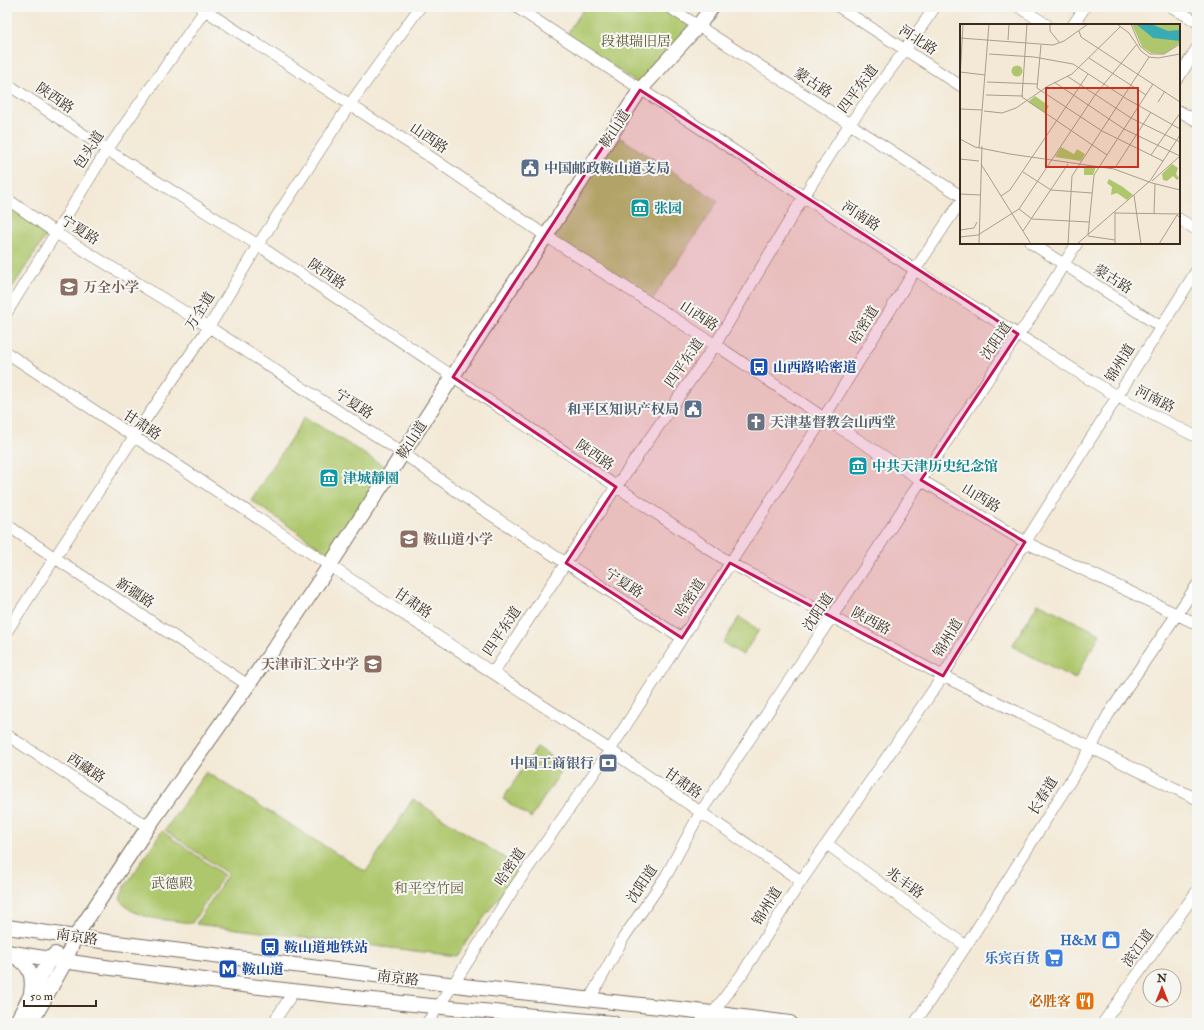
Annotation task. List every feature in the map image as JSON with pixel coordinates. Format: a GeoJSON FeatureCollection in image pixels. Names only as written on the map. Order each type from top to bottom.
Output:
{"type":"FeatureCollection","features":[{"type":"Feature","properties":{"kind":"main road","name":"鞍山道"},"geometry":{"type":"LineString","coordinates":[[16,1023],[30,999],[61,960],[148,827],[330,565],[404,454],[640,90],[698,26],[712,7]]}},
{"type":"Feature","properties":{"kind":"main road","name":"南京路"},"geometry":{"type":"LineString","coordinates":[[7,927],[109,942],[589,1000],[710,1018],[790,1023]]}},
{"type":"Feature","properties":{"kind":"main road"},"geometry":{"type":"LineString","coordinates":[[61,960],[86,946],[109,942]]}},
{"type":"Feature","properties":{"kind":"main road","name":"南京路"},"geometry":{"type":"LineString","coordinates":[[7,953],[111,968],[294,991],[437,1007],[613,1023]]}},
{"type":"Feature","properties":{"kind":"main road"},"geometry":{"type":"LineString","coordinates":[[7,953],[19,960],[28,968],[32,979],[30,999]]}},
{"type":"Feature","properties":{"kind":"main road","name":"鞍山道"},"geometry":{"type":"LineString","coordinates":[[31,1023],[51,989],[61,960]]}},
{"type":"Feature","properties":{"kind":"main road"},"geometry":{"type":"LineString","coordinates":[[51,989],[66,975],[73,971],[80,969],[111,968]]}},
{"type":"Feature","properties":{"kind":"street","name":"万全道"},"geometry":{"type":"LineString","coordinates":[[7,631],[133,438],[209,327],[258,245],[350,104],[420,7]]}},
{"type":"Feature","properties":{"kind":"street","name":"河南路"},"geometry":{"type":"LineString","coordinates":[[516,7],[915,270],[1116,396],[1197,437]]}},
{"type":"Feature","properties":{"kind":"street","name":"蒙古路"},"geometry":{"type":"LineString","coordinates":[[669,7],[960,195]]}},
{"type":"Feature","properties":{"kind":"street","name":"河北路"},"geometry":{"type":"LineString","coordinates":[[839,7],[960,85]]}},
{"type":"Feature","properties":{"kind":"street","name":"四平东道"},"geometry":{"type":"LineString","coordinates":[[493,673],[616,487],[715,344],[804,196],[850,125],[935,7]]}},
{"type":"Feature","properties":{"kind":"street"},"geometry":{"type":"LineString","coordinates":[[1020,7],[1046,24]]}},
{"type":"Feature","properties":{"kind":"street"},"geometry":{"type":"LineString","coordinates":[[1074,24],[1084,7]]}},
{"type":"Feature","properties":{"kind":"street"},"geometry":{"type":"LineString","coordinates":[[1172,7],[1197,22]]}},
{"type":"Feature","properties":{"kind":"street","name":"山西路"},"geometry":{"type":"LineString","coordinates":[[203,9],[438,162],[546,236],[715,344],[824,418],[921,480],[1025,542],[1197,624]]}},
{"type":"Feature","properties":{"kind":"street","name":"包头道"},"geometry":{"type":"LineString","coordinates":[[7,312],[107,150],[203,9]]}},
{"type":"Feature","properties":{"kind":"street"},"geometry":{"type":"LineString","coordinates":[[1180,75],[1197,48]]}},
{"type":"Feature","properties":{"kind":"street","name":"陕西路"},"geometry":{"type":"LineString","coordinates":[[7,84],[107,150],[258,245],[730,563],[943,676],[1197,799]]}},
{"type":"Feature","properties":{"kind":"street"},"geometry":{"type":"LineString","coordinates":[[1180,112],[1197,122]]}},
{"type":"Feature","properties":{"kind":"street","name":"宁夏路"},"geometry":{"type":"LineString","coordinates":[[7,199],[56,233],[209,327],[404,454],[482,509],[682,638]]}},
{"type":"Feature","properties":{"kind":"street","name":"哈密道"},"geometry":{"type":"LineString","coordinates":[[427,1023],[514,888],[610,750],[824,418],[915,270],[960,202]]}},
{"type":"Feature","properties":{"kind":"street"},"geometry":{"type":"LineString","coordinates":[[1180,220],[1197,230]]}},
{"type":"Feature","properties":{"kind":"street","name":"蒙古路"},"geometry":{"type":"LineString","coordinates":[[1031,244],[1161,327]]}},
{"type":"Feature","properties":{"kind":"street","name":"沈阳道"},"geometry":{"type":"LineString","coordinates":[[589,1000],[624,938],[666,876],[700,812],[878,548],[921,480],[1018,334],[1026,325],[1076,244]]}},
{"type":"Feature","properties":{"kind":"street","name":"锦州道"},"geometry":{"type":"LineString","coordinates":[[700,1023],[710,1018],[742,974],[801,881],[943,676],[1116,396],[1197,270]]}},
{"type":"Feature","properties":{"kind":"street","name":"甘肃路"},"geometry":{"type":"LineString","coordinates":[[7,353],[133,438],[330,565],[610,750],[801,881]]}},
{"type":"Feature","properties":{"kind":"street","name":"新疆路"},"geometry":{"type":"LineString","coordinates":[[7,525],[248,685]]}},
{"type":"Feature","properties":{"kind":"street","name":"长春道"},"geometry":{"type":"LineString","coordinates":[[915,1023],[966,946],[1091,748],[1108,715],[1197,585]]}},
{"type":"Feature","properties":{"kind":"street","name":"西藏路"},"geometry":{"type":"LineString","coordinates":[[7,735],[148,827]]}},
{"type":"Feature","properties":{"kind":"street","name":"兆丰路"},"geometry":{"type":"LineString","coordinates":[[827,844],[966,946]]}},
{"type":"Feature","properties":{"kind":"street","name":"滨江道"},"geometry":{"type":"LineString","coordinates":[[1103,1023],[1197,891]]}},
{"type":"Feature","properties":{"kind":"street"},"geometry":{"type":"LineString","coordinates":[[273,1023],[294,991]]}},
{"type":"Feature","properties":{"kind":"highlighted area"},"geometry":{"type":"Polygon","coordinates":[[[640,90],[1018,334],[921,480],[1025,542],[943,676],[730,563],[682,638],[566,563],[616,487],[453,377],[640,90]]]}},
{"type":"Feature","properties":{"kind":"green space","name":"段祺瑞旧居"},"geometry":{"type":"Polygon","coordinates":[[[585,7],[660,7],[693,28],[644,88],[567,34],[585,7]]]}},
{"type":"Feature","properties":{"kind":"green space","name":"张园"},"geometry":{"type":"Polygon","coordinates":[[[616,135],[718,201],[652,300],[551,235],[616,135]]]}},
{"type":"Feature","properties":{"kind":"green space"},"geometry":{"type":"Polygon","coordinates":[[[7,206],[47,234],[7,296],[7,206]]]}},
{"type":"Feature","properties":{"kind":"green space"},"geometry":{"type":"Polygon","coordinates":[[[305,417],[390,470],[332,556],[251,500],[305,417]]]}},
{"type":"Feature","properties":{"kind":"green space"},"geometry":{"type":"Polygon","coordinates":[[[1038,603],[1100,634],[1075,679],[1012,646],[1038,603]]]}},
{"type":"Feature","properties":{"kind":"green space"},"geometry":{"type":"Polygon","coordinates":[[[739,617],[759,630],[743,655],[723,643],[739,617]]]}},
{"type":"Feature","properties":{"kind":"green space"},"geometry":{"type":"Polygon","coordinates":[[[537,747],[565,765],[531,818],[503,799],[537,747]]]}},
{"type":"Feature","properties":{"kind":"green space","name":"和平空竹园"},"geometry":{"type":"Polygon","coordinates":[[[206,772],[366,872],[413,799],[520,868],[456,956],[196,924],[228,874],[165,830],[206,772]]]}},
{"type":"Feature","properties":{"kind":"green space","name":"武德殿"},"geometry":{"type":"Polygon","coordinates":[[[162,831],[224,875],[192,923],[163,920],[142,915],[125,906],[120,899],[124,888],[162,831]]]}},
{"type":"Feature","properties":{"kind":"place","name":"中国邮政鞍山道支局"},"geometry":{"type":"Point","coordinates":[530,168]}},
{"type":"Feature","properties":{"kind":"place","name":"张园"},"geometry":{"type":"Point","coordinates":[640,208]}},
{"type":"Feature","properties":{"kind":"place","name":"万全小学"},"geometry":{"type":"Point","coordinates":[69,287]}},
{"type":"Feature","properties":{"kind":"place","name":"山西路哈密道"},"geometry":{"type":"Point","coordinates":[759,367]}},
{"type":"Feature","properties":{"kind":"place","name":"和平区知识产权局"},"geometry":{"type":"Point","coordinates":[693,409]}},
{"type":"Feature","properties":{"kind":"place","name":"天津基督教会山西堂"},"geometry":{"type":"Point","coordinates":[756,422]}},
{"type":"Feature","properties":{"kind":"place","name":"中共天津历史纪念馆"},"geometry":{"type":"Point","coordinates":[858,466]}},
{"type":"Feature","properties":{"kind":"place","name":"津城靜園"},"geometry":{"type":"Point","coordinates":[329,478]}},
{"type":"Feature","properties":{"kind":"place","name":"鞍山道小学"},"geometry":{"type":"Point","coordinates":[409,539]}},
{"type":"Feature","properties":{"kind":"place","name":"天津市汇文中学"},"geometry":{"type":"Point","coordinates":[373,664]}},
{"type":"Feature","properties":{"kind":"place","name":"中国工商银行"},"geometry":{"type":"Point","coordinates":[608,763]}},
{"type":"Feature","properties":{"kind":"place","name":"H&M"},"geometry":{"type":"Point","coordinates":[1111,940]}},
{"type":"Feature","properties":{"kind":"place","name":"鞍山道地铁站"},"geometry":{"type":"Point","coordinates":[270,947]}},
{"type":"Feature","properties":{"kind":"place","name":"乐宾百货"},"geometry":{"type":"Point","coordinates":[1054,958]}},
{"type":"Feature","properties":{"kind":"place","name":"鞍山道"},"geometry":{"type":"Point","coordinates":[228,969]}},
{"type":"Feature","properties":{"kind":"place","name":"必胜客"},"geometry":{"type":"Point","coordinates":[1085,1001]}}]}
